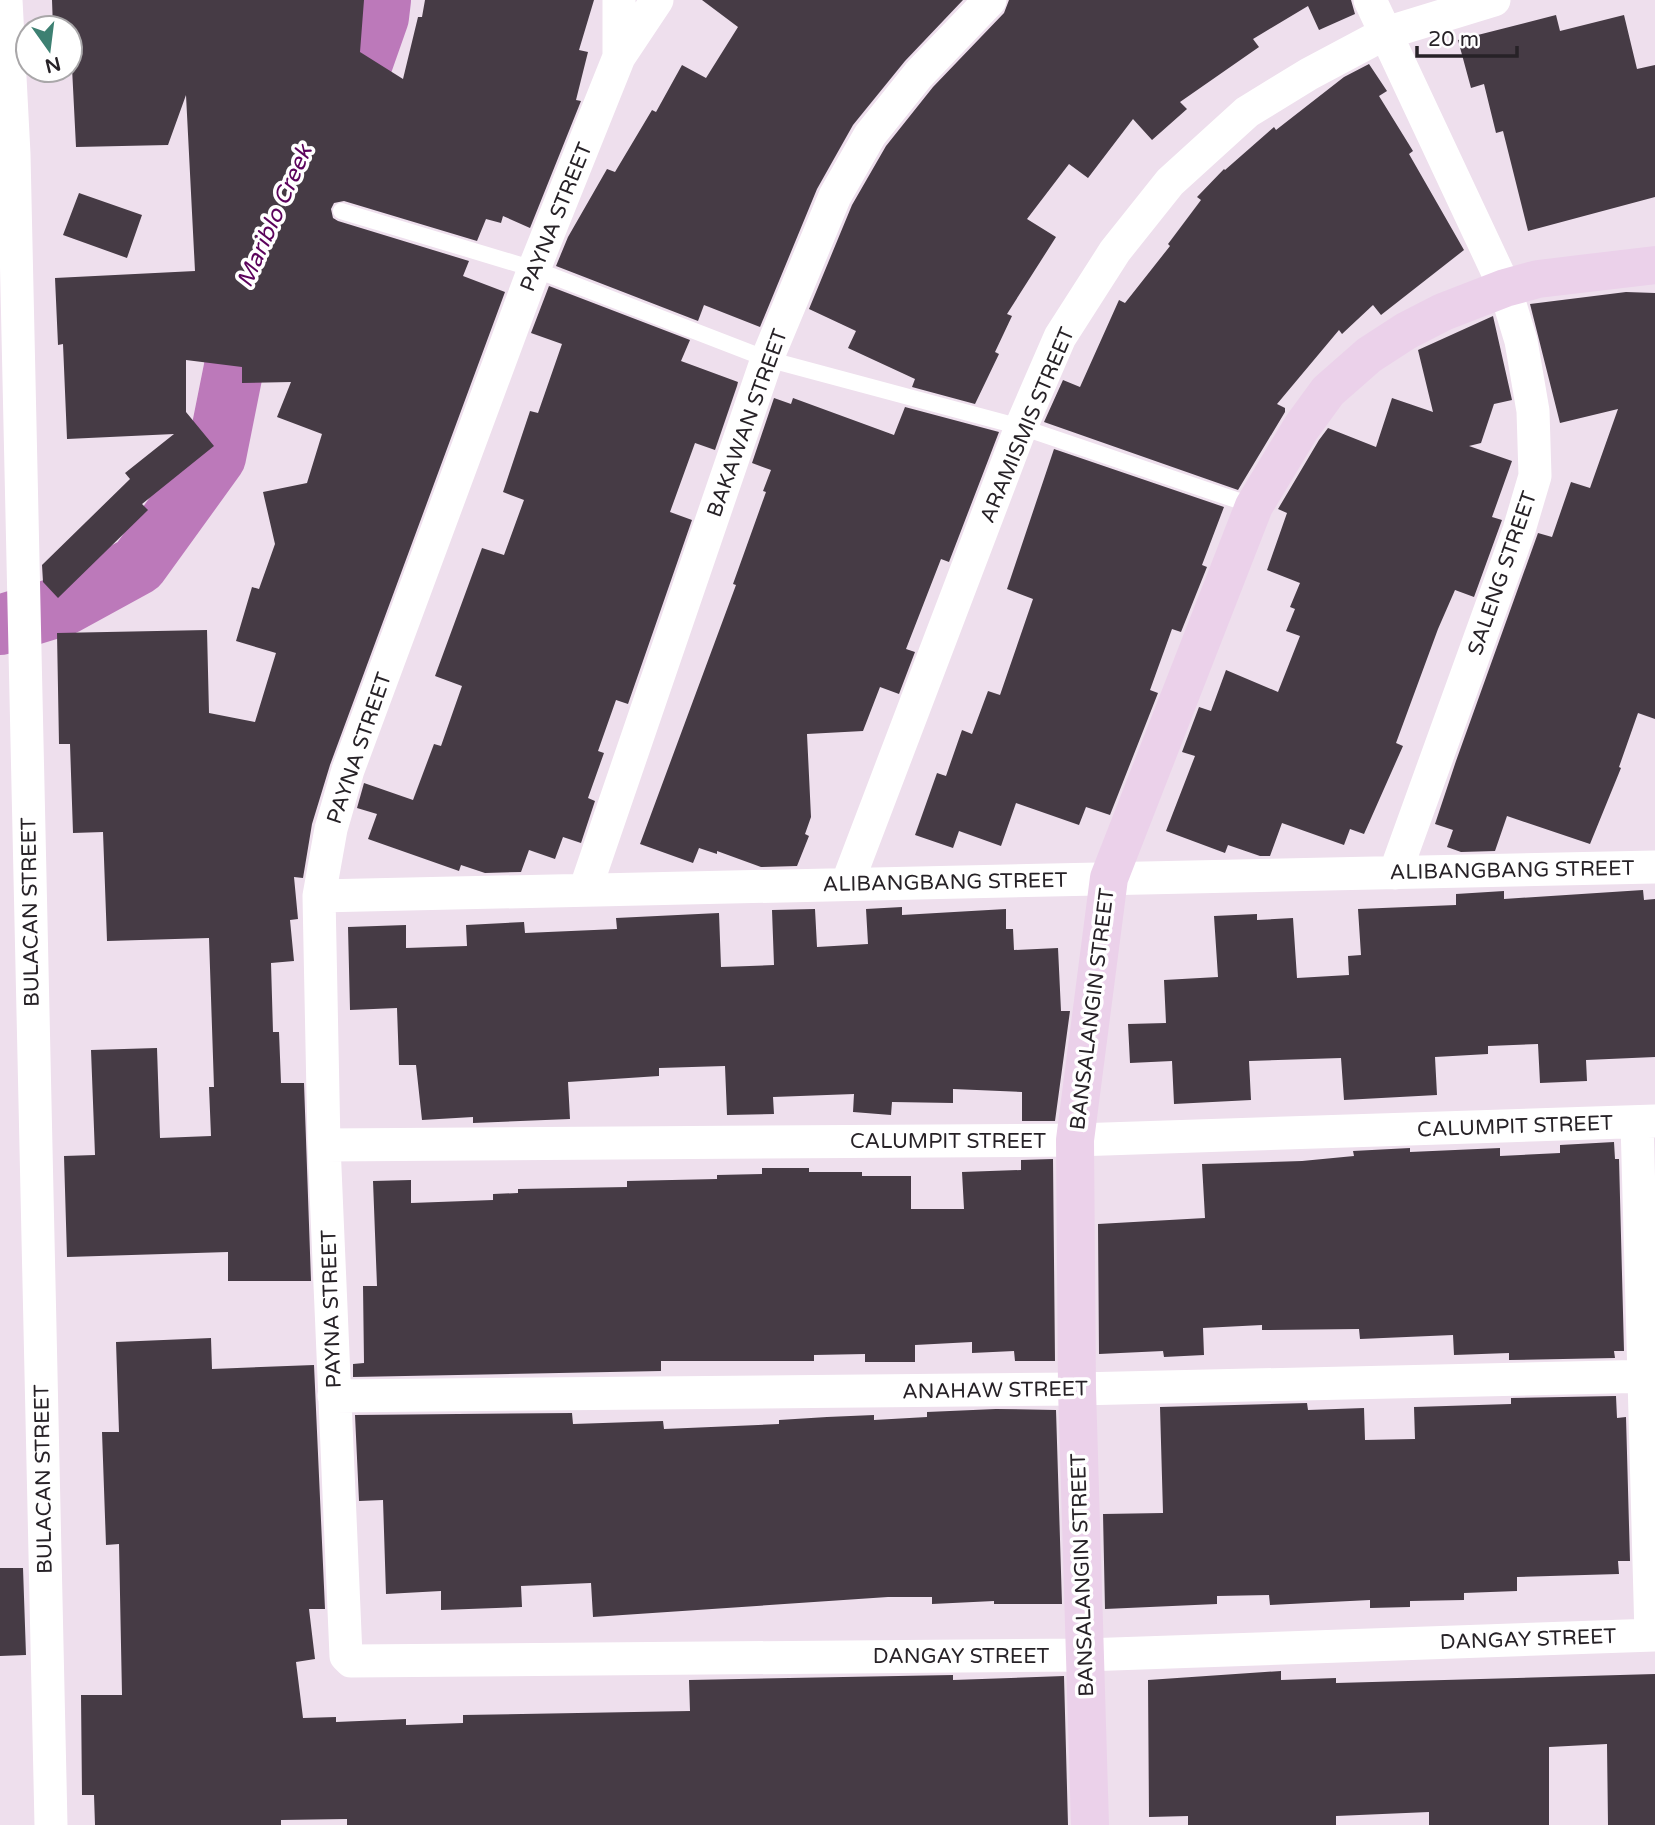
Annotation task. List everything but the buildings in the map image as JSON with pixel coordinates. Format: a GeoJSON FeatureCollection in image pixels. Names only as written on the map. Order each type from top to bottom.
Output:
{"type":"FeatureCollection","features":[{"type":"Feature","properties":{"kind":"street","name":"BULACAN STREET"},"geometry":{"type":"LineString","coordinates":[[6,0],[14,155],[51,1825]]}},
{"type":"Feature","properties":{"kind":"street","name":"PAYNA STREET"},"geometry":{"type":"LineString","coordinates":[[351,1661],[346,1656],[345,1649],[334,1396],[324,1145],[319,896],[331,829],[348,770],[534,270],[619,57],[619,0]]}},
{"type":"Feature","properties":{"kind":"street"},"geometry":{"type":"LineString","coordinates":[[619,57],[657,0]]}},
{"type":"Feature","properties":{"kind":"street","name":"BAKAWAN STREET"},"geometry":{"type":"LineString","coordinates":[[584,890],[767,359],[835,196],[870,135],[919,74],[990,0]]}},
{"type":"Feature","properties":{"kind":"street","name":"SALENG STREET"},"geometry":{"type":"LineString","coordinates":[[1370,0],[1505,288],[1521,341],[1534,411],[1535,476],[1519,530],[1395,873]]}},
{"type":"Feature","properties":{"kind":"street","name":"ARAMISMIS STREET"},"geometry":{"type":"LineString","coordinates":[[846,884],[1021,427],[1060,337],[1115,251],[1170,181],[1247,112],[1309,74],[1386,33],[1494,0]]}},
{"type":"Feature","properties":{"kind":"street","name":"BANSALANGIN STREET"},"geometry":{"type":"LineString","coordinates":[[1090,1825],[1077,1389],[1075,1140],[1109,878],[1254,506],[1301,428],[1328,391],[1369,355],[1443,312],[1505,288],[1538,279],[1655,265]]}},
{"type":"Feature","properties":{"kind":"street","name":"ALIBANGBANG STREET"},"geometry":{"type":"LineString","coordinates":[[319,896],[1655,867]]}},
{"type":"Feature","properties":{"kind":"street"},"geometry":{"type":"LineString","coordinates":[[1646,1121],[1653,1635]]}},
{"type":"Feature","properties":{"kind":"street","name":"CALUMPIT STREET"},"geometry":{"type":"LineString","coordinates":[[324,1145],[1075,1140],[1646,1121]]}},
{"type":"Feature","properties":{"kind":"street","name":"ANAHAW STREET"},"geometry":{"type":"LineString","coordinates":[[334,1396],[1077,1389],[1650,1376]]}},
{"type":"Feature","properties":{"kind":"street","name":"DANGAY STREET"},"geometry":{"type":"LineString","coordinates":[[351,1661],[1084,1655],[1653,1635]]}},
{"type":"Feature","properties":{"kind":"lane"},"geometry":{"type":"LineString","coordinates":[[341,211],[534,270],[767,359],[1021,427],[1254,506]]}},
{"type":"Feature","properties":{"kind":"waterway","name":"Mariblo Creek"},"geometry":{"type":"LineString","coordinates":[[319,80],[323,55],[360,71],[379,17],[381,0]]}},
{"type":"Feature","properties":{"kind":"waterway","name":"Mariblo Creek"},"geometry":{"type":"LineString","coordinates":[[0,625],[65,605],[138,565],[216,457],[234,367],[237,300],[242,287]]}}]}
